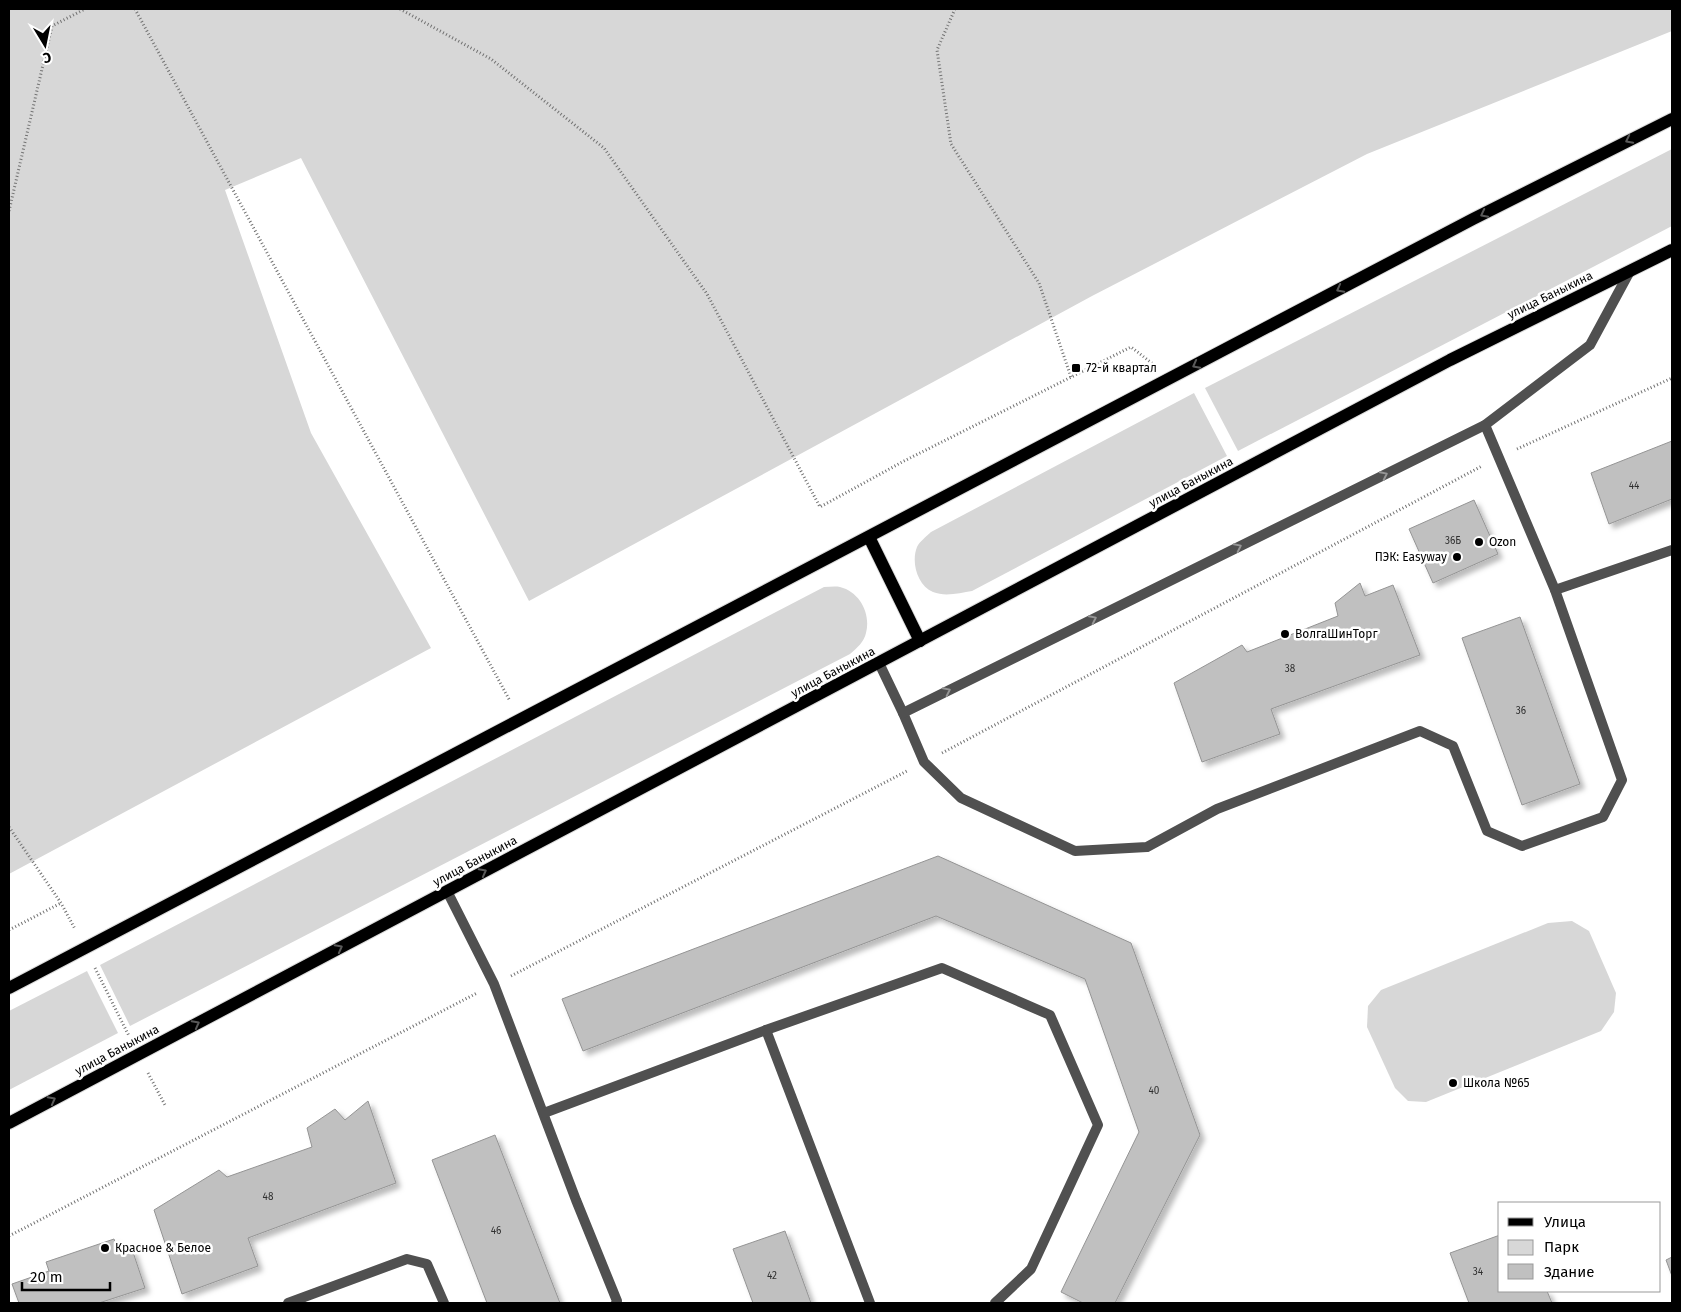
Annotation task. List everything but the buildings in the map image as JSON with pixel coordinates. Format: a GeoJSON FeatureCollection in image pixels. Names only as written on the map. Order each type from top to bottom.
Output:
{"type":"FeatureCollection","features":[{"type":"Feature","properties":{"kind":"main road"},"geometry":{"type":"LineString","coordinates":[[9,988],[1474,219],[1672,118]]}},
{"type":"Feature","properties":{"kind":"main road","name":"улица Баныкина"},"geometry":{"type":"LineString","coordinates":[[9,1123],[1450,360],[1672,250]]}},
{"type":"Feature","properties":{"kind":"main road"},"geometry":{"type":"LineString","coordinates":[[868,537],[920,641]]}},
{"type":"Feature","properties":{"kind":"lane"},"geometry":{"type":"LineString","coordinates":[[903,713],[1485,425],[1590,345],[1630,271]]}},
{"type":"Feature","properties":{"kind":"lane"},"geometry":{"type":"LineString","coordinates":[[879,663],[924,762],[961,798],[1075,851],[1148,847],[1217,810],[1420,731],[1453,746],[1487,831],[1522,846],[1602,816],[1622,780],[1555,590],[1485,425]]}},
{"type":"Feature","properties":{"kind":"lane"},"geometry":{"type":"LineString","coordinates":[[1555,590],[1672,550]]}},
{"type":"Feature","properties":{"kind":"lane"},"geometry":{"type":"LineString","coordinates":[[447,891],[494,984],[617,1300],[616,1303]]}},
{"type":"Feature","properties":{"kind":"lane"},"geometry":{"type":"LineString","coordinates":[[544,1114],[766,1030],[942,968],[1050,1015],[1098,1125],[1031,1269],[995,1303]]}},
{"type":"Feature","properties":{"kind":"lane"},"geometry":{"type":"LineString","coordinates":[[766,1030],[870,1303]]}},
{"type":"Feature","properties":{"kind":"lane"},"geometry":{"type":"LineString","coordinates":[[288,1303],[407,1259],[428,1264],[444,1303]]}},
{"type":"Feature","properties":{"kind":"path"},"geometry":{"type":"LineString","coordinates":[[9,211],[52,26],[85,9]]}},
{"type":"Feature","properties":{"kind":"path"},"geometry":{"type":"LineString","coordinates":[[135,9],[520,720]]}},
{"type":"Feature","properties":{"kind":"path"},"geometry":{"type":"LineString","coordinates":[[400,9],[491,59],[604,148],[707,294],[820,507],[904,461],[1131,347],[1172,378]]}},
{"type":"Feature","properties":{"kind":"path"},"geometry":{"type":"LineString","coordinates":[[954,9],[937,50],[951,144],[1039,283],[1071,377]]}},
{"type":"Feature","properties":{"kind":"path"},"geometry":{"type":"LineString","coordinates":[[9,1236],[924,762],[1499,458],[1672,378]]}},
{"type":"Feature","properties":{"kind":"path"},"geometry":{"type":"LineString","coordinates":[[9,827],[62,903],[165,1105]]}},
{"type":"Feature","properties":{"kind":"path"},"geometry":{"type":"LineString","coordinates":[[9,930],[62,903]]}},
{"type":"Feature","properties":{"kind":"green space"},"geometry":{"type":"Polygon","coordinates":[[[9,9],[1672,9],[1672,31],[1367,154],[1092,296],[529,601],[301,158],[225,190],[311,433],[431,648],[9,874],[9,9]]]}},
{"type":"Feature","properties":{"kind":"green space"},"geometry":{"type":"Polygon","coordinates":[[[1672,149],[1672,226],[1238,451],[1205,388],[1672,149]]]}},
{"type":"Feature","properties":{"kind":"green space"},"geometry":{"type":"Polygon","coordinates":[[[1194,393],[1227,456],[972,591],[952,594],[933,592],[927,589],[919,579],[915,566],[915,553],[920,543],[931,532],[1194,393]]]}},
{"type":"Feature","properties":{"kind":"green space"},"geometry":{"type":"Polygon","coordinates":[[[824,587],[838,587],[847,590],[858,599],[865,611],[867,626],[864,639],[850,654],[130,1026],[100,965],[824,587]]]}},
{"type":"Feature","properties":{"kind":"green space"},"geometry":{"type":"Polygon","coordinates":[[[1572,921],[1589,931],[1616,993],[1614,1012],[1601,1031],[1426,1102],[1408,1101],[1395,1088],[1367,1027],[1368,1006],[1381,990],[1548,923],[1572,921]]]}},
{"type":"Feature","properties":{"kind":"green space"},"geometry":{"type":"Polygon","coordinates":[[[87,971],[118,1033],[9,1090],[9,1011],[87,971]]]}},
{"type":"Feature","properties":{"kind":"place","name":"72-й квартал"},"geometry":{"type":"Point","coordinates":[1076,368]}},
{"type":"Feature","properties":{"kind":"place","name":"Ozon"},"geometry":{"type":"Point","coordinates":[1479,542]}},
{"type":"Feature","properties":{"kind":"place","name":"ПЭК: Easyway"},"geometry":{"type":"Point","coordinates":[1457,557]}},
{"type":"Feature","properties":{"kind":"place","name":"ВолгаШинТорг"},"geometry":{"type":"Point","coordinates":[1285,634]}},
{"type":"Feature","properties":{"kind":"place","name":"Школа №65"},"geometry":{"type":"Point","coordinates":[1453,1083]}},
{"type":"Feature","properties":{"kind":"place","name":"Красное & Белое"},"geometry":{"type":"Point","coordinates":[105,1248]}}]}
